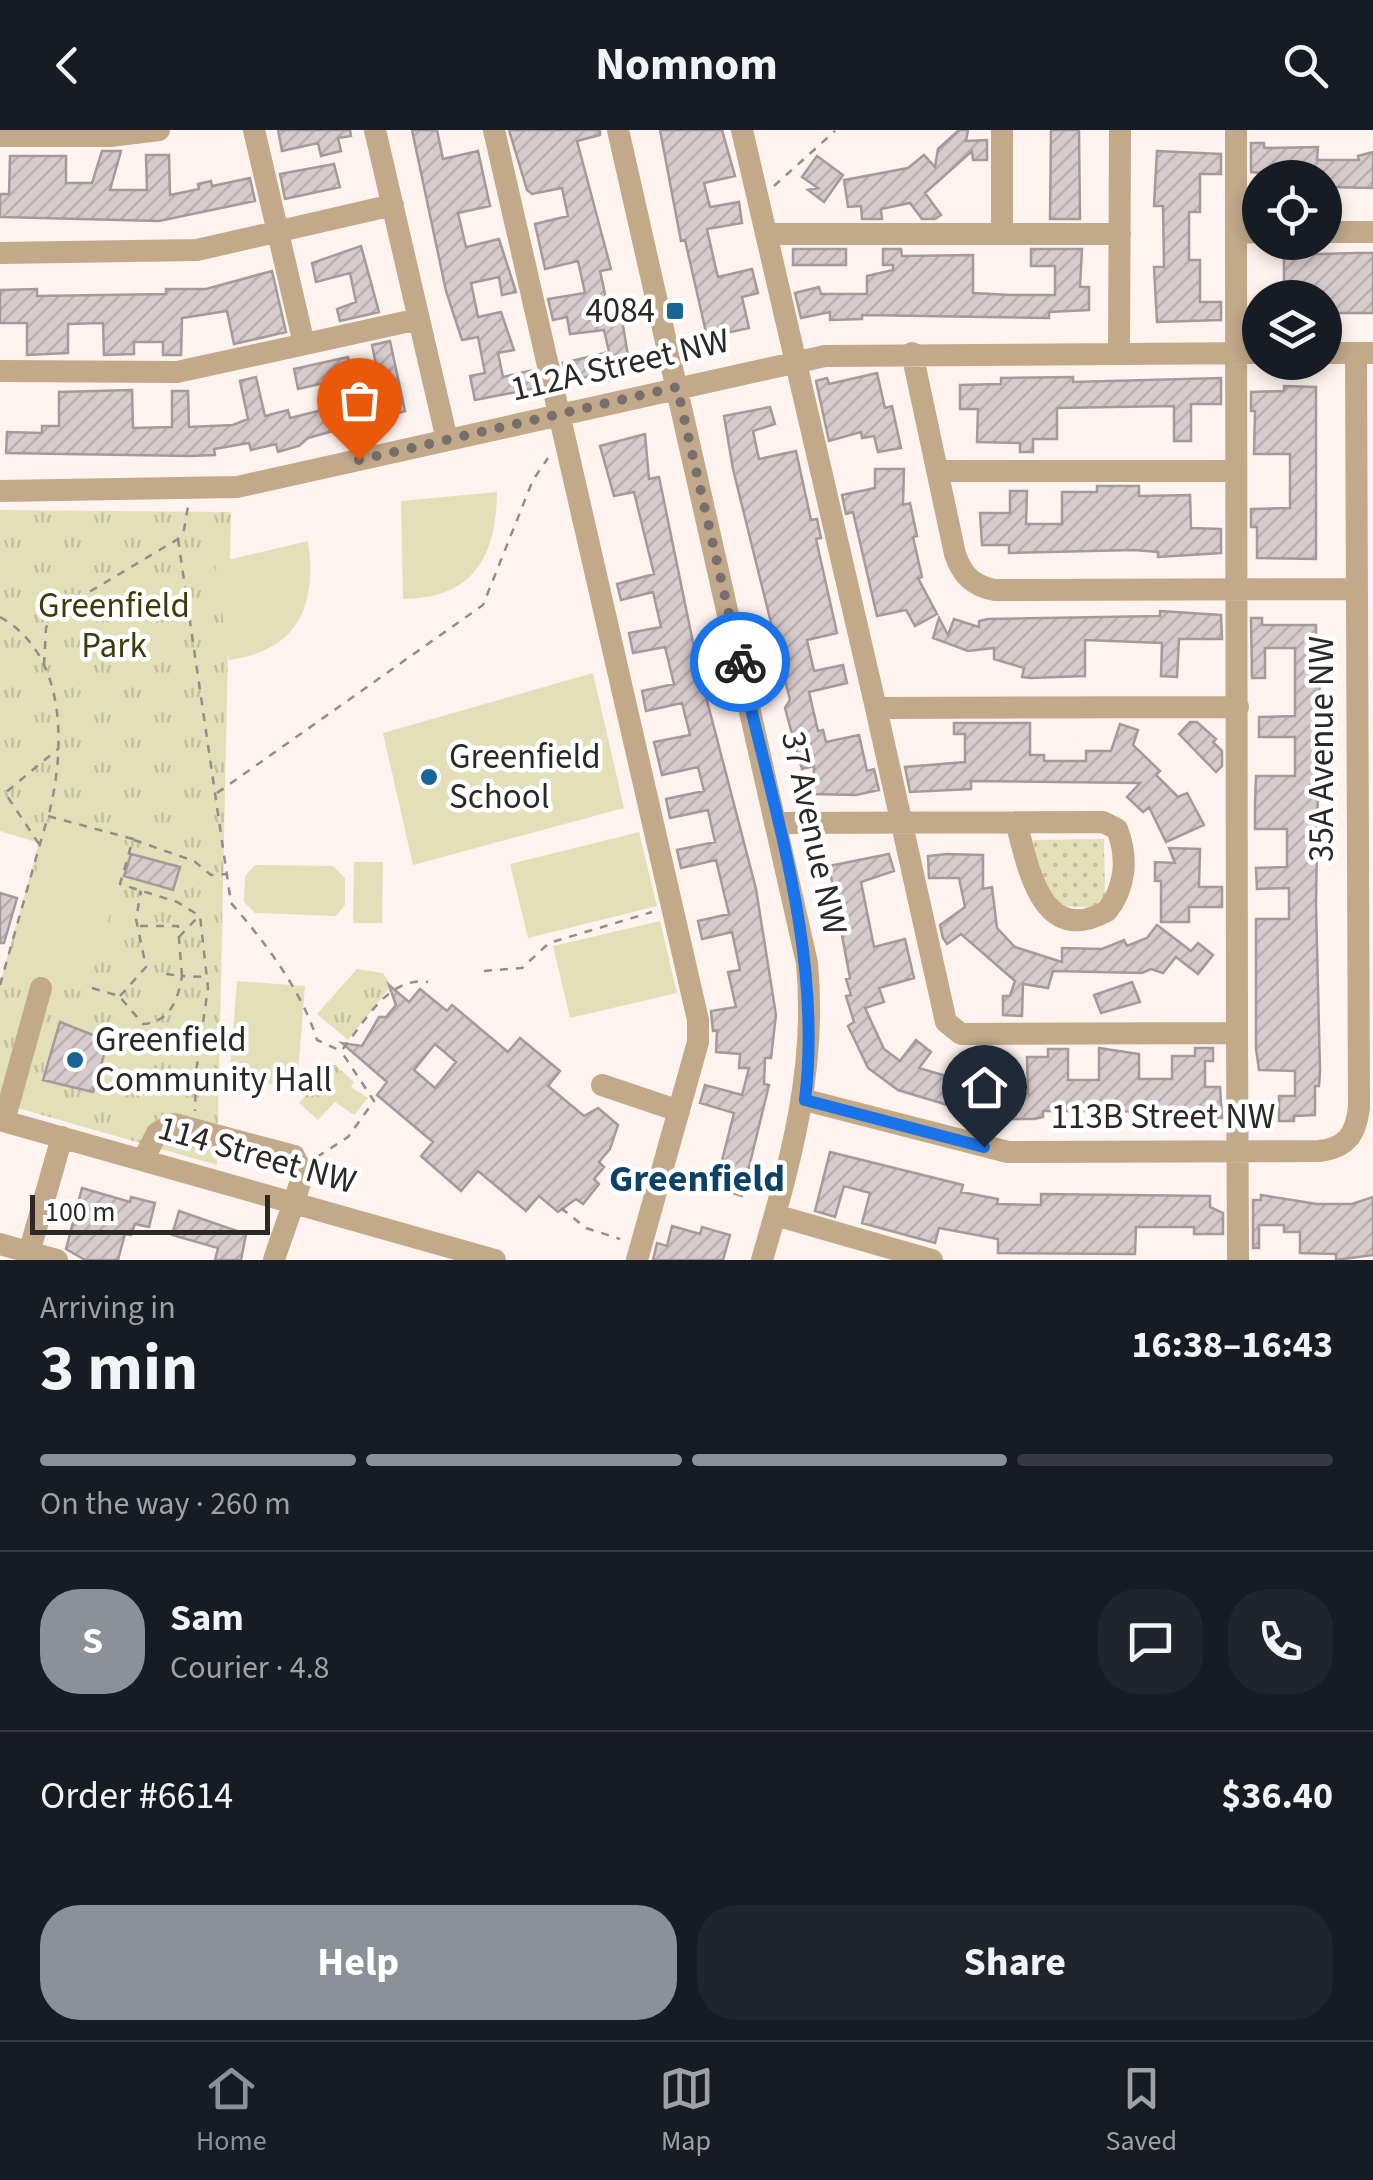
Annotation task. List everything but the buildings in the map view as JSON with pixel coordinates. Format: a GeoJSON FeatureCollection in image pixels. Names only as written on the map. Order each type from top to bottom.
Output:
{"type":"FeatureCollection","features":[{"type":"Feature","properties":{"kind":"street"},"geometry":{"type":"LineString","coordinates":[[0,136],[110,136],[160,130]]}},
{"type":"Feature","properties":{"kind":"street"},"geometry":{"type":"LineString","coordinates":[[254,130],[304,344]]}},
{"type":"Feature","properties":{"kind":"street"},"geometry":{"type":"LineString","coordinates":[[376,130],[447,440]]}},
{"type":"Feature","properties":{"kind":"street"},"geometry":{"type":"LineString","coordinates":[[494,130],[699,1031],[639,1252]]}},
{"type":"Feature","properties":{"kind":"street","name":"37 Avenue NW"},"geometry":{"type":"LineString","coordinates":[[618,130],[800,924],[809,990],[805,1100],[762,1260]]}},
{"type":"Feature","properties":{"kind":"street"},"geometry":{"type":"LineString","coordinates":[[742,130],[946,1022],[961,1034],[1237,1033]]}},
{"type":"Feature","properties":{"kind":"street"},"geometry":{"type":"LineString","coordinates":[[1002,130],[1002,232]]}},
{"type":"Feature","properties":{"kind":"street"},"geometry":{"type":"LineString","coordinates":[[1119,352],[1120,130]]}},
{"type":"Feature","properties":{"kind":"street"},"geometry":{"type":"LineString","coordinates":[[1236,130],[1236,232],[1242,288]]}},
{"type":"Feature","properties":{"kind":"street"},"geometry":{"type":"LineString","coordinates":[[0,253],[178,252],[393,205]]}},
{"type":"Feature","properties":{"kind":"street"},"geometry":{"type":"LineString","coordinates":[[1236,232],[1242,232]]}},
{"type":"Feature","properties":{"kind":"street"},"geometry":{"type":"LineString","coordinates":[[1342,232],[1373,232]]}},
{"type":"Feature","properties":{"kind":"street"},"geometry":{"type":"LineString","coordinates":[[766,234],[1120,234]]}},
{"type":"Feature","properties":{"kind":"street"},"geometry":{"type":"LineString","coordinates":[[0,370],[176,372],[419,319]]}},
{"type":"Feature","properties":{"kind":"street"},"geometry":{"type":"LineString","coordinates":[[912,353],[955,554],[972,582],[995,590],[1356,588]]}},
{"type":"Feature","properties":{"kind":"street","name":"112A Street NW"},"geometry":{"type":"LineString","coordinates":[[0,490],[237,487],[794,361],[912,353],[1242,353]]}},
{"type":"Feature","properties":{"kind":"street","name":"35A Avenue NW"},"geometry":{"type":"LineString","coordinates":[[1347,1142],[1354,1132],[1359,1107],[1365,705],[1356,588],[1364,353]]}},
{"type":"Feature","properties":{"kind":"street"},"geometry":{"type":"LineString","coordinates":[[1238,1260],[1236,471],[1246,380]]}},
{"type":"Feature","properties":{"kind":"street"},"geometry":{"type":"LineString","coordinates":[[938,471],[1236,471]]}},
{"type":"Feature","properties":{"kind":"street"},"geometry":{"type":"LineString","coordinates":[[876,708],[1238,707]]}},
{"type":"Feature","properties":{"kind":"street"},"geometry":{"type":"LineString","coordinates":[[776,823],[899,824],[1016,822],[1103,822],[1118,829],[1124,863],[1120,889],[1107,911],[1079,918],[1057,916],[1044,905],[1016,822]]}},
{"type":"Feature","properties":{"kind":"street"},"geometry":{"type":"LineString","coordinates":[[2,1120],[40,988]]}},
{"type":"Feature","properties":{"kind":"street"},"geometry":{"type":"LineString","coordinates":[[602,1085],[679,1111]]}},
{"type":"Feature","properties":{"kind":"street","name":"113B Street NW"},"geometry":{"type":"LineString","coordinates":[[805,1100],[1008,1152],[1319,1150],[1347,1142]]}},
{"type":"Feature","properties":{"kind":"street","name":"114 Street NW"},"geometry":{"type":"LineString","coordinates":[[2,1120],[495,1260]]}},
{"type":"Feature","properties":{"kind":"street"},"geometry":{"type":"LineString","coordinates":[[144,1160],[157,1133],[174,1124],[294,1156],[302,1170],[301,1186],[291,1201],[274,1260]]}},
{"type":"Feature","properties":{"kind":"street"},"geometry":{"type":"LineString","coordinates":[[28,1256],[62,1137]]}},
{"type":"Feature","properties":{"kind":"street"},"geometry":{"type":"LineString","coordinates":[[775,1215],[932,1260]]}},
{"type":"Feature","properties":{"kind":"street"},"geometry":{"type":"LineString","coordinates":[[0,1244],[28,1256],[57,1260]]}},
{"type":"Feature","properties":{"kind":"path"},"geometry":{"type":"LineString","coordinates":[[758,200],[835,131]]}},
{"type":"Feature","properties":{"kind":"path"},"geometry":{"type":"LineString","coordinates":[[214,794],[483,604],[533,480],[554,447]]}},
{"type":"Feature","properties":{"kind":"path"},"geometry":{"type":"LineString","coordinates":[[0,985],[48,816],[59,748],[56,706],[44,665],[46,628],[54,613],[178,539],[186,524],[188,506]]}},
{"type":"Feature","properties":{"kind":"path"},"geometry":{"type":"LineString","coordinates":[[178,539],[231,903],[256,931],[308,1012],[317,1040],[342,1052],[374,1101],[348,1137],[309,1162]]}},
{"type":"Feature","properties":{"kind":"path"},"geometry":{"type":"LineString","coordinates":[[0,617],[16,627],[44,665]]}},
{"type":"Feature","properties":{"kind":"path"},"geometry":{"type":"LineString","coordinates":[[40,845],[5,793],[59,748]]}},
{"type":"Feature","properties":{"kind":"path"},"geometry":{"type":"LineString","coordinates":[[48,816],[194,861],[211,875],[226,874]]}},
{"type":"Feature","properties":{"kind":"path"},"geometry":{"type":"LineString","coordinates":[[133,840],[120,884],[176,902],[200,916],[178,938]]}},
{"type":"Feature","properties":{"kind":"path"},"geometry":{"type":"LineString","coordinates":[[119,996],[146,968],[137,926],[142,890]]}},
{"type":"Feature","properties":{"kind":"path"},"geometry":{"type":"LineString","coordinates":[[484,971],[522,968],[549,943],[672,905]]}},
{"type":"Feature","properties":{"kind":"path"},"geometry":{"type":"LineString","coordinates":[[196,1118],[196,1072],[208,977],[204,937],[197,918]]}},
{"type":"Feature","properties":{"kind":"path"},"geometry":{"type":"LineString","coordinates":[[92,988],[119,996],[144,1024],[158,1023],[174,1003],[182,976],[178,926],[137,926]]}},
{"type":"Feature","properties":{"kind":"path"},"geometry":{"type":"LineString","coordinates":[[166,974],[208,977]]}},
{"type":"Feature","properties":{"kind":"path"},"geometry":{"type":"LineString","coordinates":[[342,1052],[391,989],[412,981],[428,982]]}},
{"type":"Feature","properties":{"kind":"path"},"geometry":{"type":"LineString","coordinates":[[561,1208],[586,1228],[639,1252]]}},
{"type":"Feature","properties":{"kind":"green space"},"geometry":{"type":"Polygon","coordinates":[[[497,492],[492,536],[476,569],[448,591],[403,599],[401,501],[497,492]]]}},
{"type":"Feature","properties":{"kind":"green space","name":"Greenfield Park"},"geometry":{"type":"Polygon","coordinates":[[[0,510],[231,512],[217,1165],[0,1103],[0,983],[39,843],[0,831],[0,510]]]}},
{"type":"Feature","properties":{"kind":"green space"},"geometry":{"type":"Polygon","coordinates":[[[308,541],[309,586],[298,621],[272,646],[229,660],[215,563],[308,541]]]}},
{"type":"Feature","properties":{"kind":"green space"},"geometry":{"type":"Polygon","coordinates":[[[593,673],[624,808],[413,865],[383,733],[593,673]]]}},
{"type":"Feature","properties":{"kind":"green space"},"geometry":{"type":"Polygon","coordinates":[[[50,823],[130,846],[87,993],[8,971],[50,823]]]}},
{"type":"Feature","properties":{"kind":"green space"},"geometry":{"type":"Polygon","coordinates":[[[639,832],[657,906],[528,938],[510,864],[639,832]]]}},
{"type":"Feature","properties":{"kind":"green space"},"geometry":{"type":"Polygon","coordinates":[[[1104,839],[1105,900],[1091,907],[1055,906],[1041,889],[1033,840],[1104,839]]]}},
{"type":"Feature","properties":{"kind":"green space"},"geometry":{"type":"Polygon","coordinates":[[[354,862],[383,862],[382,923],[353,923],[354,862]]]}},
{"type":"Feature","properties":{"kind":"green space"},"geometry":{"type":"Polygon","coordinates":[[[255,865],[333,866],[345,878],[345,905],[336,916],[255,913],[244,902],[245,876],[255,865]]]}},
{"type":"Feature","properties":{"kind":"green space"},"geometry":{"type":"Polygon","coordinates":[[[660,921],[677,993],[570,1018],[553,946],[660,921]]]}},
{"type":"Feature","properties":{"kind":"green space"},"geometry":{"type":"Polygon","coordinates":[[[357,969],[383,973],[391,986],[348,1040],[317,1014],[357,969]]]}},
{"type":"Feature","properties":{"kind":"green space"},"geometry":{"type":"Polygon","coordinates":[[[237,981],[305,986],[297,1086],[229,1081],[237,981]]]}},
{"type":"Feature","properties":{"kind":"green space"},"geometry":{"type":"Polygon","coordinates":[[[334,1064],[354,1082],[351,1087],[368,1098],[354,1115],[335,1102],[318,1120],[299,1103],[334,1064]]]}},
{"type":"Feature","properties":{"kind":"way so far"},"geometry":{"type":"LineString","coordinates":[[359,460],[677,387],[740,662]]}},
{"type":"Feature","properties":{"kind":"place","name":"4084"},"geometry":{"type":"Point","coordinates":[675,311]}},
{"type":"Feature","properties":{"kind":"place","name":"Greenfield School"},"geometry":{"type":"Point","coordinates":[429,777]}},
{"type":"Feature","properties":{"kind":"place","name":"Greenfield Community Hall"},"geometry":{"type":"Point","coordinates":[75,1060]}},
{"type":"Feature","properties":{"kind":"district","name":"Greenfield"},"geometry":{"type":"Point","coordinates":[697,1179]}},
{"type":"Feature","properties":{"kind":"route"},"geometry":{"type":"LineString","coordinates":[[740,662],[806,963],[810,1044],[805,1100],[984,1147]]}}]}
